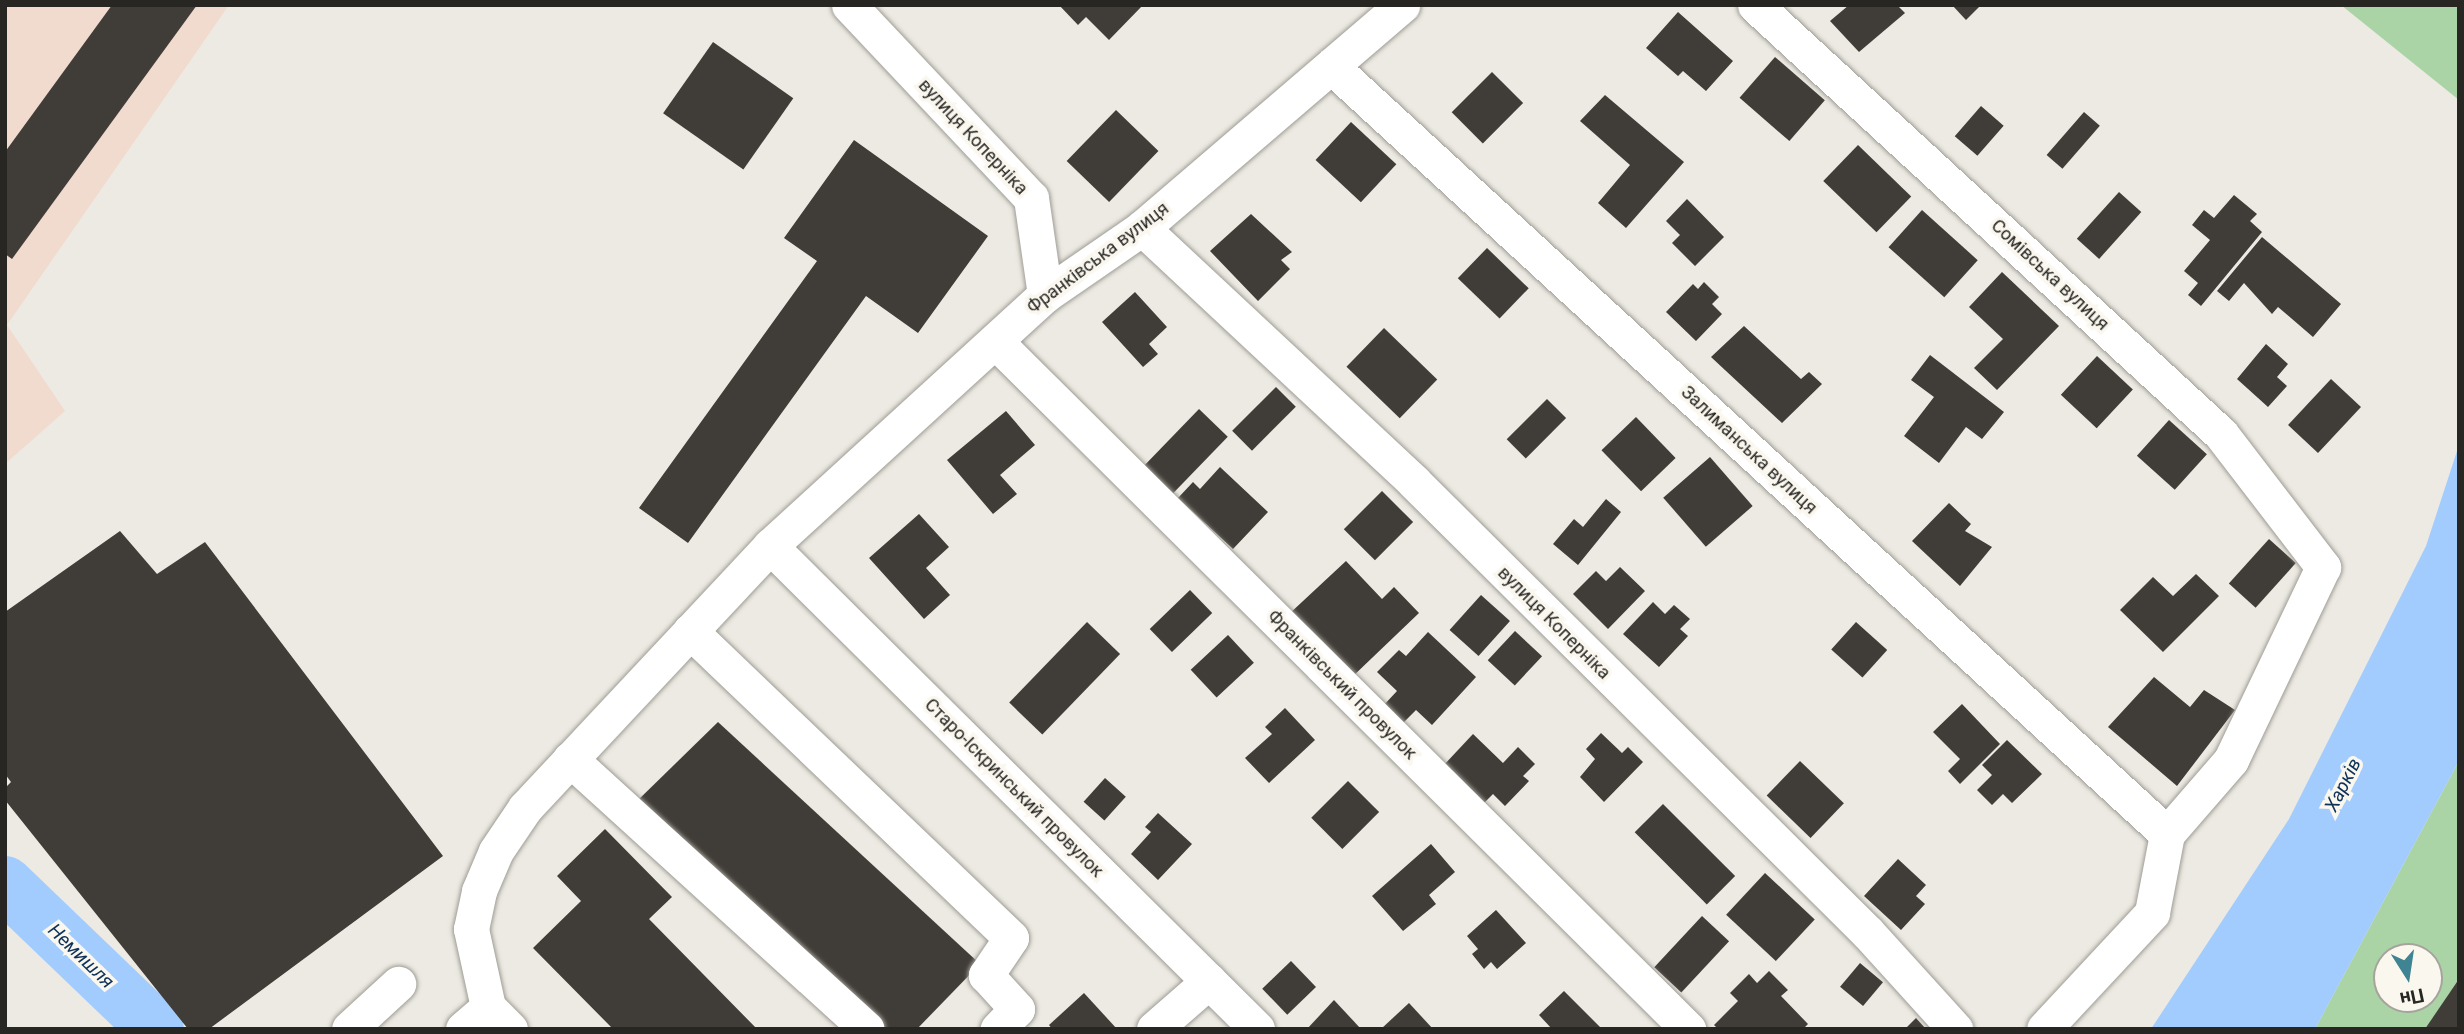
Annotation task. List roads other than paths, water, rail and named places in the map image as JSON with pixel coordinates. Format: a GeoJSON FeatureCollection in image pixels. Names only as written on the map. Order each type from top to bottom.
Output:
{"type":"FeatureCollection","features":[{"type":"Feature","properties":{"kind":"street","name":"вулиця Коперніка"},"geometry":{"type":"LineString","coordinates":[[849,5],[1031,198],[1045,295]]}},
{"type":"Feature","properties":{"kind":"street","name":"Франківська вулиця"},"geometry":{"type":"LineString","coordinates":[[487,1022],[471,929],[480,891],[496,851],[524,808],[771,546],[1045,295],[1142,228],[1402,5]]}},
{"type":"Feature","properties":{"kind":"street","name":"Сомівська вулиця"},"geometry":{"type":"LineString","coordinates":[[1775,11],[2221,434],[2323,567],[2231,760],[2168,834]]}},
{"type":"Feature","properties":{"kind":"street","name":"Залиманська вулиця"},"geometry":{"type":"LineString","coordinates":[[1331,66],[2168,834]]}},
{"type":"Feature","properties":{"kind":"street","name":"вулиця Коперніка"},"geometry":{"type":"LineString","coordinates":[[1142,228],[1413,481],[1868,933],[1955,1029]]}},
{"type":"Feature","properties":{"kind":"street","name":"Франківський провулок"},"geometry":{"type":"LineString","coordinates":[[995,341],[1688,1029]]}},
{"type":"Feature","properties":{"kind":"street","name":"Старо-Іскринський провулок"},"geometry":{"type":"LineString","coordinates":[[771,546],[1257,1029]]}},
{"type":"Feature","properties":{"kind":"street"},"geometry":{"type":"LineString","coordinates":[[690,631],[1011,939],[986,975],[1017,1009],[998,1029]]}},
{"type":"Feature","properties":{"kind":"street"},"geometry":{"type":"LineString","coordinates":[[570,759],[867,1029]]}},
{"type":"Feature","properties":{"kind":"street"},"geometry":{"type":"LineString","coordinates":[[2043,1029],[2152,913],[2168,834]]}},
{"type":"Feature","properties":{"kind":"street"},"geometry":{"type":"LineString","coordinates":[[1154,1029],[1209,981]]}},
{"type":"Feature","properties":{"kind":"street"},"geometry":{"type":"LineString","coordinates":[[349,1029],[398,984]]}},
{"type":"Feature","properties":{"kind":"water","name":"Харків"},"geometry":{"type":"Polygon","coordinates":[[[2459,445],[2459,761],[2315,1029],[2151,1029],[2289,819],[2426,546],[2459,445]]]}},
{"type":"Feature","properties":{"kind":"waterway","name":"Немишля"},"geometry":{"type":"LineString","coordinates":[[5,884],[156,1029]]}}]}
